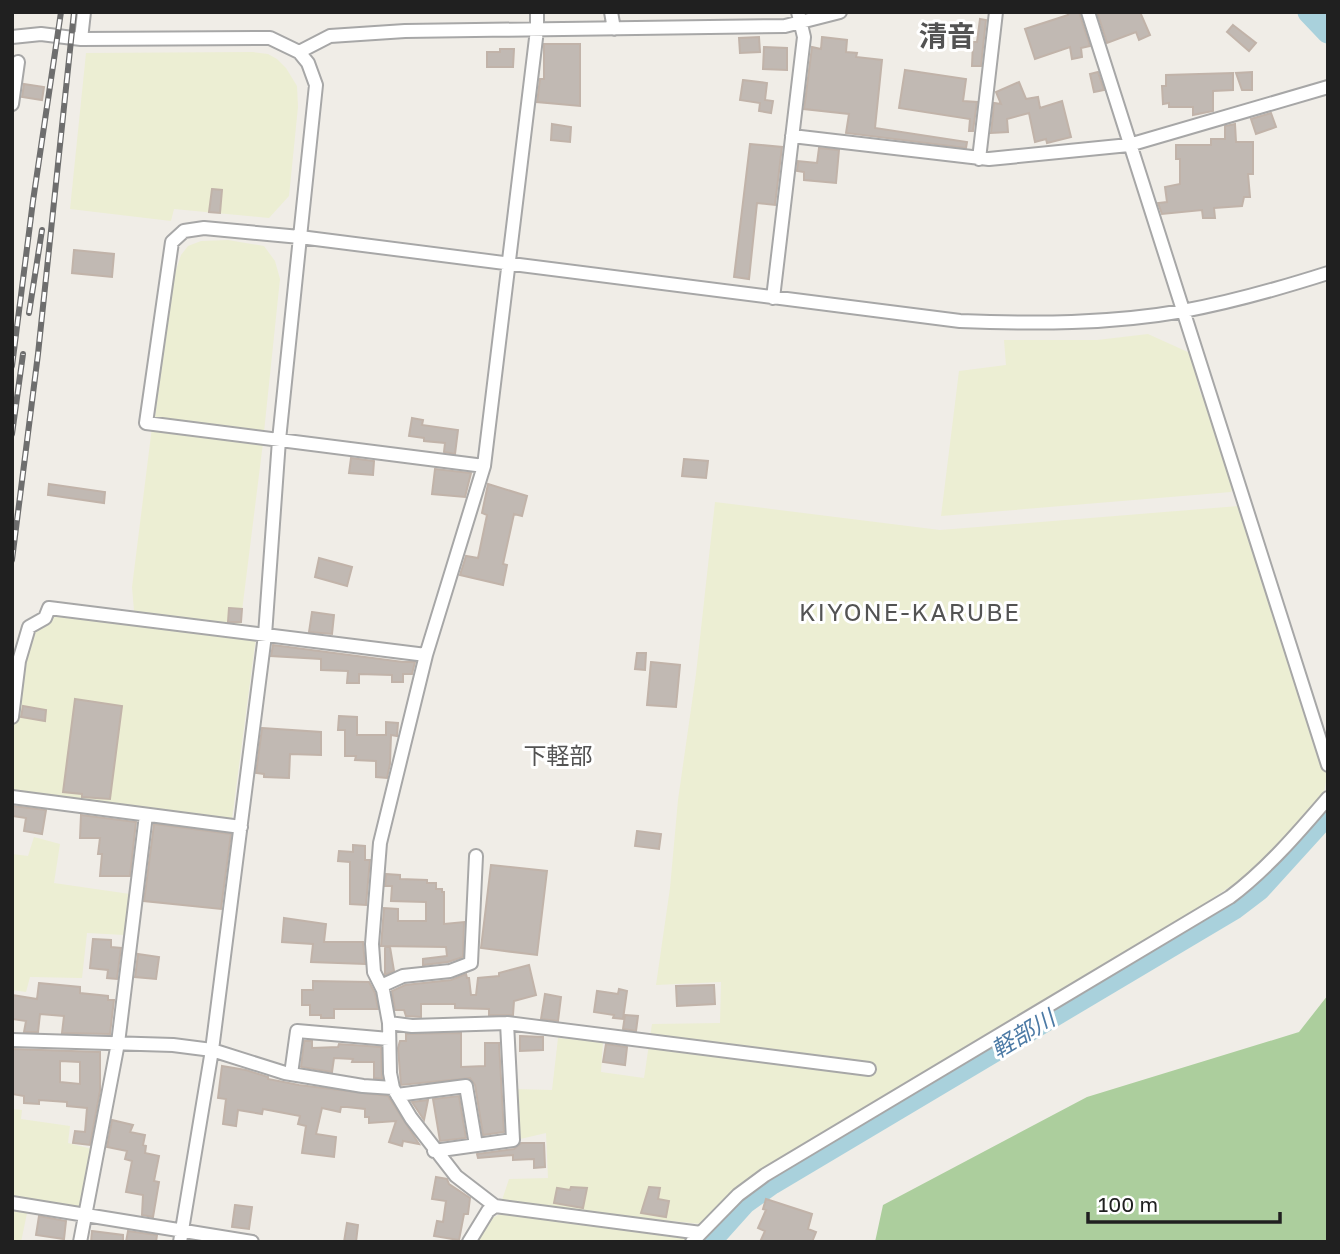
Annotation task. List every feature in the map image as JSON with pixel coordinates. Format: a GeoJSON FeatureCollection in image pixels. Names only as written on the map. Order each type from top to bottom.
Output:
{"type":"FeatureCollection","features":[{"type":"Feature","properties":{"kind":"street"},"geometry":{"type":"LineString","coordinates":[[81,38],[84,12]]}},
{"type":"Feature","properties":{"kind":"street"},"geometry":{"type":"LineString","coordinates":[[537,12],[484,466],[426,655],[380,843],[372,944],[374,972],[381,986],[389,1023],[395,1091],[434,1151],[456,1176],[495,1206],[696,1237],[738,1195],[765,1175],[1230,897],[1254,878],[1328,797]]}},
{"type":"Feature","properties":{"kind":"street"},"geometry":{"type":"LineString","coordinates":[[611,12],[614,29]]}},
{"type":"Feature","properties":{"kind":"street"},"geometry":{"type":"LineString","coordinates":[[299,52],[330,36],[405,31],[785,26],[799,18],[840,12]]}},
{"type":"Feature","properties":{"kind":"street"},"geometry":{"type":"LineString","coordinates":[[979,159],[996,12]]}},
{"type":"Feature","properties":{"kind":"street"},"geometry":{"type":"LineString","coordinates":[[1088,12],[1328,765]]}},
{"type":"Feature","properties":{"kind":"street"},"geometry":{"type":"LineString","coordinates":[[773,298],[804,37],[799,18]]}},
{"type":"Feature","properties":{"kind":"street"},"geometry":{"type":"LineString","coordinates":[[12,37],[41,34],[81,38],[270,38],[299,52],[308,63],[316,85],[279,440],[265,635],[212,1050],[181,1236]]}},
{"type":"Feature","properties":{"kind":"street"},"geometry":{"type":"LineString","coordinates":[[12,104],[18,62]]}},
{"type":"Feature","properties":{"kind":"street"},"geometry":{"type":"LineString","coordinates":[[792,136],[989,159],[1129,145],[1328,86]]}},
{"type":"Feature","properties":{"kind":"street"},"geometry":{"type":"LineString","coordinates":[[484,466],[146,423],[172,242],[184,230],[204,228],[300,237],[960,321],[1040,324],[1183,311],[1328,273]]}},
{"type":"Feature","properties":{"kind":"street"},"geometry":{"type":"LineString","coordinates":[[12,717],[19,661],[29,627],[45,618],[49,608],[426,655]]}},
{"type":"Feature","properties":{"kind":"street"},"geometry":{"type":"LineString","coordinates":[[12,797],[241,827]]}},
{"type":"Feature","properties":{"kind":"street"},"geometry":{"type":"LineString","coordinates":[[80,1242],[118,1043],[146,815]]}},
{"type":"Feature","properties":{"kind":"street"},"geometry":{"type":"LineString","coordinates":[[381,986],[403,976],[450,971],[471,964],[476,856]]}},
{"type":"Feature","properties":{"kind":"street"},"geometry":{"type":"LineString","coordinates":[[389,1023],[412,1026],[507,1023],[869,1069]]}},
{"type":"Feature","properties":{"kind":"street"},"geometry":{"type":"LineString","coordinates":[[434,1151],[513,1140],[507,1023]]}},
{"type":"Feature","properties":{"kind":"street"},"geometry":{"type":"LineString","coordinates":[[291,1074],[297,1031],[390,1040]]}},
{"type":"Feature","properties":{"kind":"street"},"geometry":{"type":"LineString","coordinates":[[12,1040],[173,1045],[212,1050],[291,1074],[395,1091],[466,1086],[476,1145]]}},
{"type":"Feature","properties":{"kind":"street"},"geometry":{"type":"LineString","coordinates":[[12,1203],[181,1236],[252,1242]]}},
{"type":"Feature","properties":{"kind":"street"},"geometry":{"type":"LineString","coordinates":[[469,1242],[488,1211],[495,1206]]}},
{"type":"Feature","properties":{"kind":"green space"},"geometry":{"type":"Polygon","coordinates":[[[86,53],[268,54],[277,59],[297,86],[298,107],[289,196],[269,218],[174,209],[171,221],[70,209],[86,53]]]}},
{"type":"Feature","properties":{"kind":"green space"},"geometry":{"type":"Polygon","coordinates":[[[228,240],[264,246],[275,261],[280,279],[264,432],[155,417],[174,276],[181,255],[188,246],[201,241],[228,240]]]}},
{"type":"Feature","properties":{"kind":"green space"},"geometry":{"type":"Polygon","coordinates":[[[1148,334],[1190,353],[1200,392],[1233,488],[1231,492],[941,516],[959,371],[1006,365],[1004,340],[1097,340],[1148,334]]]}},
{"type":"Feature","properties":{"kind":"green space"},"geometry":{"type":"Polygon","coordinates":[[[152,427],[263,443],[240,627],[134,611],[132,587],[152,427]]]}},
{"type":"Feature","properties":{"kind":"green space"},"geometry":{"type":"Polygon","coordinates":[[[715,502],[940,530],[1239,506],[1327,776],[1324,792],[1254,871],[1167,928],[771,1165],[736,1189],[701,1224],[517,1205],[502,1200],[509,1179],[548,1178],[546,1133],[516,1140],[514,1089],[552,1090],[558,1038],[603,1042],[601,1072],[644,1078],[652,1024],[720,1023],[721,982],[656,985],[670,888],[678,800],[696,674],[715,502]]]}},
{"type":"Feature","properties":{"kind":"green space"},"geometry":{"type":"Polygon","coordinates":[[[59,612],[256,637],[232,819],[12,791],[12,730],[29,634],[59,612]]]}},
{"type":"Feature","properties":{"kind":"green space"},"geometry":{"type":"Polygon","coordinates":[[[34,837],[60,844],[54,883],[130,894],[124,935],[87,933],[82,978],[30,977],[26,992],[12,990],[12,854],[28,856],[34,837]]]}},
{"type":"Feature","properties":{"kind":"green space"},"geometry":{"type":"Polygon","coordinates":[[[1328,995],[1328,1242],[875,1242],[883,1205],[1087,1097],[1299,1032],[1328,995]]]}},
{"type":"Feature","properties":{"kind":"green space"},"geometry":{"type":"Polygon","coordinates":[[[12,1109],[22,1110],[21,1119],[70,1126],[68,1143],[92,1149],[80,1209],[30,1199],[21,1242],[12,1242],[12,1109]]]}},
{"type":"Feature","properties":{"kind":"green space"},"geometry":{"type":"Polygon","coordinates":[[[500,1214],[691,1237],[686,1242],[477,1242],[492,1218],[500,1214]]]}},
{"type":"Feature","properties":{"kind":"building"},"geometry":{"type":"Polygon","coordinates":[[[1068,12],[1079,12],[1090,46],[1081,48],[1082,57],[1072,59],[1070,47],[1035,59],[1025,29],[1068,15],[1068,12]]]}},
{"type":"Feature","properties":{"kind":"building"},"geometry":{"type":"Polygon","coordinates":[[[1097,12],[1140,12],[1150,35],[1139,40],[1136,32],[1107,43],[1097,12]]]}},
{"type":"Feature","properties":{"kind":"building"},"geometry":{"type":"Polygon","coordinates":[[[980,19],[986,20],[981,66],[972,66],[973,42],[977,42],[980,19]]]}},
{"type":"Feature","properties":{"kind":"building"},"geometry":{"type":"Polygon","coordinates":[[[1233,25],[1256,43],[1249,51],[1227,32],[1233,25]]]}},
{"type":"Feature","properties":{"kind":"building"},"geometry":{"type":"Polygon","coordinates":[[[759,37],[760,52],[740,53],[739,38],[759,37]]]}},
{"type":"Feature","properties":{"kind":"building"},"geometry":{"type":"Polygon","coordinates":[[[822,37],[847,40],[846,52],[857,53],[856,57],[882,60],[875,128],[967,142],[966,148],[846,133],[849,114],[804,109],[812,47],[821,49],[822,37]]]}},
{"type":"Feature","properties":{"kind":"building"},"geometry":{"type":"Polygon","coordinates":[[[544,44],[580,44],[580,106],[537,102],[540,79],[544,79],[544,44]]]}},
{"type":"Feature","properties":{"kind":"building"},"geometry":{"type":"Polygon","coordinates":[[[764,47],[787,48],[787,70],[763,69],[764,47]]]}},
{"type":"Feature","properties":{"kind":"building"},"geometry":{"type":"Polygon","coordinates":[[[500,49],[514,49],[513,67],[487,67],[487,52],[500,52],[500,49]]]}},
{"type":"Feature","properties":{"kind":"building"},"geometry":{"type":"Polygon","coordinates":[[[905,70],[966,79],[963,101],[977,102],[973,131],[969,131],[970,119],[899,108],[905,70]]]}},
{"type":"Feature","properties":{"kind":"building"},"geometry":{"type":"Polygon","coordinates":[[[1098,72],[1104,90],[1094,92],[1090,74],[1098,72]]]}},
{"type":"Feature","properties":{"kind":"building"},"geometry":{"type":"Polygon","coordinates":[[[1252,72],[1252,90],[1242,90],[1236,73],[1252,72]]]}},
{"type":"Feature","properties":{"kind":"building"},"geometry":{"type":"Polygon","coordinates":[[[1233,73],[1233,90],[1213,91],[1213,111],[1193,115],[1193,107],[1169,107],[1169,103],[1163,104],[1162,86],[1166,86],[1166,75],[1233,73]]]}},
{"type":"Feature","properties":{"kind":"building"},"geometry":{"type":"Polygon","coordinates":[[[743,80],[767,83],[765,100],[773,101],[771,113],[759,111],[760,103],[740,100],[743,80]]]}},
{"type":"Feature","properties":{"kind":"building"},"geometry":{"type":"Polygon","coordinates":[[[1019,82],[1026,99],[1038,97],[1040,108],[1062,101],[1071,137],[1047,143],[1046,139],[1035,142],[1029,113],[1007,119],[1008,132],[991,133],[994,103],[1001,104],[996,92],[1019,82]]]}},
{"type":"Feature","properties":{"kind":"building"},"geometry":{"type":"Polygon","coordinates":[[[24,84],[44,87],[42,100],[22,97],[24,84]]]}},
{"type":"Feature","properties":{"kind":"building"},"geometry":{"type":"Polygon","coordinates":[[[1271,113],[1276,127],[1256,134],[1251,119],[1271,113]]]}},
{"type":"Feature","properties":{"kind":"building"},"geometry":{"type":"Polygon","coordinates":[[[552,124],[571,127],[570,142],[551,140],[552,124]]]}},
{"type":"Feature","properties":{"kind":"building"},"geometry":{"type":"Polygon","coordinates":[[[1235,124],[1236,142],[1253,142],[1253,174],[1248,174],[1250,197],[1244,197],[1242,206],[1214,208],[1215,218],[1203,218],[1202,210],[1162,214],[1158,203],[1167,202],[1165,187],[1180,184],[1180,159],[1176,159],[1176,145],[1211,145],[1211,139],[1225,139],[1225,126],[1235,124]]]}},
{"type":"Feature","properties":{"kind":"building"},"geometry":{"type":"Polygon","coordinates":[[[750,144],[782,147],[775,205],[757,203],[749,279],[734,277],[750,144]]]}},
{"type":"Feature","properties":{"kind":"building"},"geometry":{"type":"Polygon","coordinates":[[[819,148],[839,150],[836,183],[804,180],[804,172],[797,171],[798,161],[817,163],[819,148]]]}},
{"type":"Feature","properties":{"kind":"building"},"geometry":{"type":"Polygon","coordinates":[[[212,189],[222,190],[220,213],[209,212],[212,189]]]}},
{"type":"Feature","properties":{"kind":"building"},"geometry":{"type":"Polygon","coordinates":[[[74,250],[114,254],[112,277],[72,273],[74,250]]]}},
{"type":"Feature","properties":{"kind":"building"},"geometry":{"type":"Polygon","coordinates":[[[412,418],[423,420],[422,425],[458,430],[455,454],[444,452],[445,443],[409,436],[412,418]]]}},
{"type":"Feature","properties":{"kind":"building"},"geometry":{"type":"Polygon","coordinates":[[[351,458],[374,461],[373,475],[349,473],[351,458]]]}},
{"type":"Feature","properties":{"kind":"building"},"geometry":{"type":"Polygon","coordinates":[[[684,459],[708,461],[706,478],[682,476],[684,459]]]}},
{"type":"Feature","properties":{"kind":"building"},"geometry":{"type":"Polygon","coordinates":[[[435,469],[471,473],[465,497],[432,494],[435,469]]]}},
{"type":"Feature","properties":{"kind":"building"},"geometry":{"type":"Polygon","coordinates":[[[49,484],[105,492],[104,503],[48,495],[49,484]]]}},
{"type":"Feature","properties":{"kind":"building"},"geometry":{"type":"Polygon","coordinates":[[[488,484],[527,496],[522,516],[514,514],[503,564],[507,565],[503,585],[460,575],[466,556],[478,558],[487,515],[482,513],[488,484]]]}},
{"type":"Feature","properties":{"kind":"building"},"geometry":{"type":"Polygon","coordinates":[[[319,558],[352,567],[347,586],[315,577],[319,558]]]}},
{"type":"Feature","properties":{"kind":"building"},"geometry":{"type":"Polygon","coordinates":[[[229,608],[242,609],[241,622],[228,622],[229,608]]]}},
{"type":"Feature","properties":{"kind":"building"},"geometry":{"type":"Polygon","coordinates":[[[312,612],[334,615],[332,634],[309,632],[312,612]]]}},
{"type":"Feature","properties":{"kind":"building"},"geometry":{"type":"Polygon","coordinates":[[[273,645],[415,662],[412,674],[403,674],[403,682],[392,682],[392,675],[359,674],[359,683],[347,683],[348,671],[321,670],[321,659],[271,656],[273,645]]]}},
{"type":"Feature","properties":{"kind":"building"},"geometry":{"type":"Polygon","coordinates":[[[637,653],[646,653],[645,670],[635,669],[637,653]]]}},
{"type":"Feature","properties":{"kind":"building"},"geometry":{"type":"Polygon","coordinates":[[[651,662],[680,665],[676,707],[647,705],[651,662]]]}},
{"type":"Feature","properties":{"kind":"building"},"geometry":{"type":"Polygon","coordinates":[[[75,699],[122,706],[110,799],[82,797],[82,794],[63,792],[75,699]]]}},
{"type":"Feature","properties":{"kind":"building"},"geometry":{"type":"Polygon","coordinates":[[[23,706],[46,710],[45,721],[21,717],[23,706]]]}},
{"type":"Feature","properties":{"kind":"building"},"geometry":{"type":"Polygon","coordinates":[[[339,716],[357,717],[357,735],[386,735],[386,722],[398,723],[397,736],[391,735],[387,778],[376,777],[376,761],[355,760],[356,756],[345,756],[345,730],[338,730],[339,716]]]}},
{"type":"Feature","properties":{"kind":"building"},"geometry":{"type":"Polygon","coordinates":[[[262,728],[321,732],[321,755],[290,754],[289,778],[264,777],[264,774],[256,773],[262,728]]]}},
{"type":"Feature","properties":{"kind":"building"},"geometry":{"type":"Polygon","coordinates":[[[13,806],[46,810],[42,834],[24,831],[26,818],[12,816],[13,806]]]}},
{"type":"Feature","properties":{"kind":"building"},"geometry":{"type":"Polygon","coordinates":[[[81,815],[136,822],[130,876],[100,876],[100,838],[80,838],[81,815]]]}},
{"type":"Feature","properties":{"kind":"building"},"geometry":{"type":"Polygon","coordinates":[[[154,824],[231,834],[221,909],[144,901],[154,824]]]}},
{"type":"Feature","properties":{"kind":"building"},"geometry":{"type":"Polygon","coordinates":[[[637,831],[661,834],[659,849],[635,846],[637,831]]]}},
{"type":"Feature","properties":{"kind":"building"},"geometry":{"type":"Polygon","coordinates":[[[353,845],[365,846],[365,860],[370,860],[366,905],[350,904],[350,862],[338,861],[339,851],[353,852],[353,845]]]}},
{"type":"Feature","properties":{"kind":"building"},"geometry":{"type":"Polygon","coordinates":[[[491,865],[547,871],[537,955],[481,948],[491,865]]]}},
{"type":"Feature","properties":{"kind":"building"},"geometry":{"type":"Polygon","coordinates":[[[386,874],[400,875],[400,879],[427,880],[427,883],[436,883],[436,889],[442,889],[444,924],[464,922],[463,957],[423,965],[423,959],[447,956],[446,947],[381,946],[384,908],[398,909],[398,921],[426,921],[426,902],[391,901],[392,886],[385,886],[386,874]]]}},
{"type":"Feature","properties":{"kind":"building"},"geometry":{"type":"Polygon","coordinates":[[[284,918],[326,924],[324,942],[363,942],[365,964],[311,962],[313,944],[282,942],[284,918]]]}},
{"type":"Feature","properties":{"kind":"building"},"geometry":{"type":"Polygon","coordinates":[[[93,939],[111,940],[111,947],[121,948],[117,979],[107,978],[108,970],[90,968],[93,939]]]}},
{"type":"Feature","properties":{"kind":"building"},"geometry":{"type":"Polygon","coordinates":[[[385,947],[390,947],[394,971],[385,975],[385,947]]]}},
{"type":"Feature","properties":{"kind":"building"},"geometry":{"type":"Polygon","coordinates":[[[138,954],[159,957],[156,979],[135,977],[138,954]]]}},
{"type":"Feature","properties":{"kind":"building"},"geometry":{"type":"Polygon","coordinates":[[[529,965],[536,995],[514,1001],[513,1015],[489,1015],[489,1009],[455,1008],[455,1004],[421,1004],[421,1017],[406,1016],[404,1010],[395,1010],[392,991],[405,985],[451,980],[466,974],[471,995],[476,995],[478,978],[499,976],[499,973],[529,965]]]}},
{"type":"Feature","properties":{"kind":"building"},"geometry":{"type":"Polygon","coordinates":[[[313,981],[369,982],[375,993],[378,1009],[334,1009],[334,1018],[310,1015],[310,1005],[302,1005],[302,990],[313,990],[313,981]]]}},
{"type":"Feature","properties":{"kind":"building"},"geometry":{"type":"Polygon","coordinates":[[[39,983],[80,987],[80,993],[108,996],[108,1000],[114,1000],[110,1034],[62,1033],[64,1016],[40,1014],[38,1032],[24,1032],[26,1021],[12,1019],[12,995],[37,999],[39,983]]]}},
{"type":"Feature","properties":{"kind":"building"},"geometry":{"type":"Polygon","coordinates":[[[714,985],[715,1004],[677,1006],[676,986],[714,985]]]}},
{"type":"Feature","properties":{"kind":"building"},"geometry":{"type":"Polygon","coordinates":[[[619,989],[627,991],[623,1019],[594,1012],[597,991],[618,994],[619,989]]]}},
{"type":"Feature","properties":{"kind":"building"},"geometry":{"type":"Polygon","coordinates":[[[545,994],[561,997],[558,1021],[541,1019],[545,994]]]}},
{"type":"Feature","properties":{"kind":"building"},"geometry":{"type":"Polygon","coordinates":[[[625,1015],[638,1016],[636,1031],[623,1029],[625,1015]]]}},
{"type":"Feature","properties":{"kind":"building"},"geometry":{"type":"Polygon","coordinates":[[[461,1033],[461,1067],[485,1066],[485,1043],[499,1043],[504,1132],[483,1135],[475,1085],[470,1078],[401,1085],[398,1048],[400,1041],[406,1041],[406,1034],[461,1033]]]}},
{"type":"Feature","properties":{"kind":"building"},"geometry":{"type":"Polygon","coordinates":[[[520,1036],[543,1037],[543,1050],[520,1051],[520,1036]]]}},
{"type":"Feature","properties":{"kind":"building"},"geometry":{"type":"Polygon","coordinates":[[[304,1041],[312,1041],[312,1048],[338,1047],[339,1044],[381,1047],[382,1079],[374,1078],[374,1062],[352,1062],[353,1059],[334,1058],[332,1072],[301,1067],[304,1041]]]}},
{"type":"Feature","properties":{"kind":"building"},"geometry":{"type":"Polygon","coordinates":[[[606,1044],[627,1047],[625,1065],[603,1062],[606,1044]]]}},
{"type":"Feature","properties":{"kind":"building"},"geometry":{"type":"Polygon","coordinates":[[[12,1049],[100,1052],[100,1091],[90,1145],[73,1143],[75,1131],[85,1132],[87,1108],[67,1106],[67,1102],[39,1100],[39,1104],[24,1103],[24,1096],[12,1094],[12,1049]],[[60,1061],[60,1082],[80,1084],[80,1062],[60,1061]]]}},
{"type":"Feature","properties":{"kind":"building"},"geometry":{"type":"Polygon","coordinates":[[[222,1066],[299,1085],[388,1096],[419,1144],[403,1141],[402,1146],[389,1142],[396,1121],[369,1123],[369,1117],[365,1117],[365,1109],[347,1107],[341,1107],[340,1112],[322,1108],[316,1134],[336,1137],[334,1157],[302,1153],[306,1126],[298,1124],[300,1116],[263,1109],[262,1114],[238,1110],[236,1126],[223,1124],[226,1099],[218,1098],[222,1066]]]}},
{"type":"Feature","properties":{"kind":"building"},"geometry":{"type":"Polygon","coordinates":[[[459,1096],[466,1138],[440,1141],[433,1099],[459,1096]]]}},
{"type":"Feature","properties":{"kind":"building"},"geometry":{"type":"Polygon","coordinates":[[[428,1100],[424,1120],[412,1102],[428,1100]]]}},
{"type":"Feature","properties":{"kind":"building"},"geometry":{"type":"Polygon","coordinates":[[[112,1120],[133,1125],[130,1132],[145,1135],[145,1153],[159,1156],[154,1181],[159,1182],[153,1217],[142,1215],[143,1195],[126,1192],[132,1161],[125,1159],[127,1151],[107,1147],[112,1120]]]}},
{"type":"Feature","properties":{"kind":"building"},"geometry":{"type":"Polygon","coordinates":[[[521,1143],[544,1143],[545,1167],[534,1168],[534,1159],[513,1160],[513,1155],[478,1158],[477,1154],[514,1149],[521,1143]]]}},
{"type":"Feature","properties":{"kind":"building"},"geometry":{"type":"Polygon","coordinates":[[[436,1177],[447,1179],[449,1184],[470,1198],[468,1214],[464,1214],[459,1240],[434,1236],[437,1221],[443,1222],[446,1201],[432,1199],[436,1177]]]}},
{"type":"Feature","properties":{"kind":"building"},"geometry":{"type":"Polygon","coordinates":[[[571,1187],[587,1188],[583,1208],[554,1203],[557,1188],[570,1190],[571,1187]]]}},
{"type":"Feature","properties":{"kind":"building"},"geometry":{"type":"Polygon","coordinates":[[[649,1187],[660,1188],[658,1199],[669,1201],[666,1217],[641,1213],[649,1187]]]}},
{"type":"Feature","properties":{"kind":"building"},"geometry":{"type":"Polygon","coordinates":[[[766,1199],[812,1214],[808,1229],[816,1232],[812,1242],[760,1242],[765,1231],[758,1228],[766,1210],[763,1209],[766,1199]]]}},
{"type":"Feature","properties":{"kind":"building"},"geometry":{"type":"Polygon","coordinates":[[[235,1205],[252,1207],[249,1229],[232,1227],[235,1205]]]}},
{"type":"Feature","properties":{"kind":"building"},"geometry":{"type":"Polygon","coordinates":[[[39,1216],[66,1221],[64,1239],[36,1235],[39,1216]]]}},
{"type":"Feature","properties":{"kind":"building"},"geometry":{"type":"Polygon","coordinates":[[[347,1223],[358,1225],[356,1242],[344,1242],[347,1223]]]}},
{"type":"Feature","properties":{"kind":"building"},"geometry":{"type":"Polygon","coordinates":[[[92,1231],[123,1235],[123,1242],[91,1242],[92,1231]]]}},
{"type":"Feature","properties":{"kind":"building"},"geometry":{"type":"Polygon","coordinates":[[[128,1231],[157,1235],[156,1242],[126,1242],[128,1231]]]}},
{"type":"Feature","properties":{"kind":"waterway","name":"軽部川"},"geometry":{"type":"LineString","coordinates":[[1309,12],[1328,32]]}},
{"type":"Feature","properties":{"kind":"waterway","name":"軽部川"},"geometry":{"type":"LineString","coordinates":[[709,1242],[744,1203],[772,1183],[1234,908],[1259,889],[1328,813]]}},
{"type":"Feature","properties":{"kind":"railway"},"geometry":{"type":"LineString","coordinates":[[12,366],[61,12]]}},
{"type":"Feature","properties":{"kind":"railway"},"geometry":{"type":"LineString","coordinates":[[12,560],[38,354],[74,12]]}},
{"type":"Feature","properties":{"kind":"railway"},"geometry":{"type":"LineString","coordinates":[[29,313],[42,230]]}},
{"type":"Feature","properties":{"kind":"railway"},"geometry":{"type":"LineString","coordinates":[[12,434],[23,354]]}},
{"type":"Feature","properties":{"kind":"district","name":"清音"},"geometry":{"type":"Point","coordinates":[947,36]}},
{"type":"Feature","properties":{"kind":"district","name":"KIYONE-KARUBE"},"geometry":{"type":"Point","coordinates":[910,613]}},
{"type":"Feature","properties":{"kind":"district","name":"下軽部"},"geometry":{"type":"Point","coordinates":[558,756]}}]}
